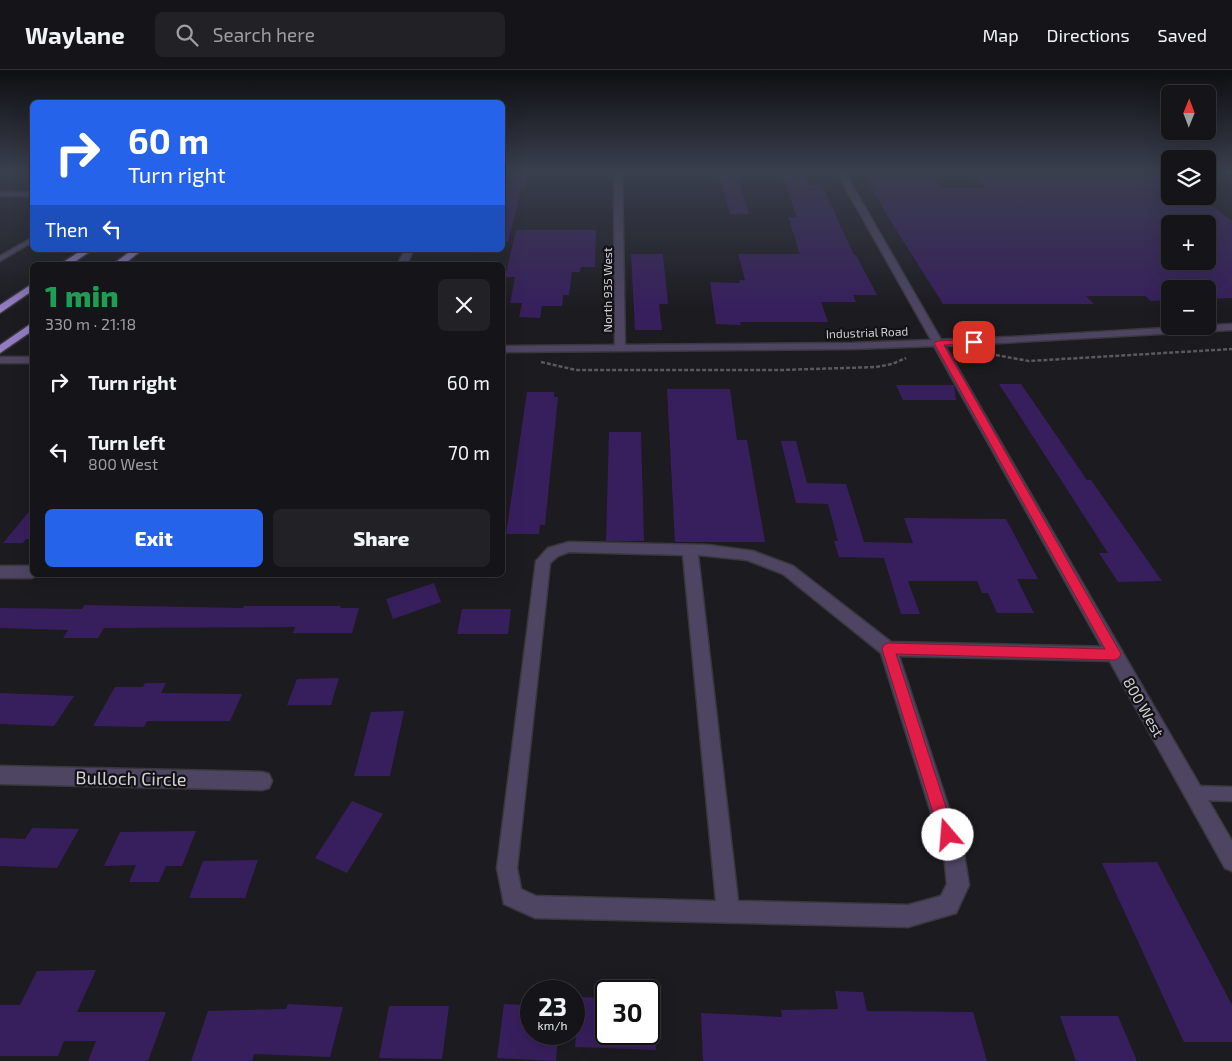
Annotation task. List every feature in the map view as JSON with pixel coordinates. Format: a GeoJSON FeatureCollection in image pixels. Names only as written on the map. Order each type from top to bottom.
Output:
{"type":"FeatureCollection","features":[{"type":"Feature","properties":{"kind":"highway"},"geometry":{"type":"LineString","coordinates":[[69,262],[85,252]]}},
{"type":"Feature","properties":{"kind":"highway"},"geometry":{"type":"LineString","coordinates":[[121,262],[135,252]]}},
{"type":"Feature","properties":{"kind":"highway"},"geometry":{"type":"LineString","coordinates":[[0,310],[30,288]]}},
{"type":"Feature","properties":{"kind":"highway"},"geometry":{"type":"LineString","coordinates":[[0,350],[30,328]]}},
{"type":"Feature","properties":{"kind":"street","name":"North 935 West"},"geometry":{"type":"LineString","coordinates":[[619,217],[620,348]]}},
{"type":"Feature","properties":{"kind":"street","name":"800 West"},"geometry":{"type":"LineString","coordinates":[[866,217],[1232,862]]}},
{"type":"Feature","properties":{"kind":"street","name":"Industrial Road"},"geometry":{"type":"LineString","coordinates":[[505,350],[792,347],[938,343],[1232,327]]}},
{"type":"Feature","properties":{"kind":"street"},"geometry":{"type":"LineString","coordinates":[[0,360],[30,360]]}},
{"type":"Feature","properties":{"kind":"street"},"geometry":{"type":"LineString","coordinates":[[569,547],[690,550],[748,556],[788,570],[888,649],[954,854],[958,884],[948,905],[908,916],[535,906],[512,896],[507,868],[543,561],[553,552],[569,547]]}},
{"type":"Feature","properties":{"kind":"street"},"geometry":{"type":"LineString","coordinates":[[690,550],[728,911]]}},
{"type":"Feature","properties":{"kind":"street"},"geometry":{"type":"LineString","coordinates":[[0,572],[30,572]]}},
{"type":"Feature","properties":{"kind":"street"},"geometry":{"type":"LineString","coordinates":[[888,649],[1115,654]]}},
{"type":"Feature","properties":{"kind":"street","name":"Bulloch Circle"},"geometry":{"type":"LineString","coordinates":[[0,775],[262,781]]}},
{"type":"Feature","properties":{"kind":"lane"},"geometry":{"type":"LineString","coordinates":[[0,258],[30,241]]}},
{"type":"Feature","properties":{"kind":"lane"},"geometry":{"type":"LineString","coordinates":[[1194,793],[1232,794]]}},
{"type":"Feature","properties":{"kind":"path"},"geometry":{"type":"LineString","coordinates":[[985,354],[1029,361],[1232,349]]}},
{"type":"Feature","properties":{"kind":"path"},"geometry":{"type":"LineString","coordinates":[[538,362],[576,370],[752,370],[876,367],[892,364],[909,357]]}},
{"type":"Feature","properties":{"kind":"building"},"geometry":{"type":"Polygon","coordinates":[[[505,217],[514,217],[508,242],[505,242],[505,217]]]}},
{"type":"Feature","properties":{"kind":"building"},"geometry":{"type":"Polygon","coordinates":[[[788,217],[837,217],[854,255],[856,255],[877,295],[853,295],[856,302],[821,302],[828,322],[740,322],[741,325],[716,324],[710,282],[740,283],[739,280],[745,280],[738,254],[800,254],[788,217]]]}},
{"type":"Feature","properties":{"kind":"building"},"geometry":{"type":"Polygon","coordinates":[[[888,217],[1161,217],[1161,270],[1216,270],[1216,217],[1227,217],[1232,221],[1232,298],[1216,299],[1216,280],[1161,280],[1161,300],[1151,301],[1145,296],[1086,296],[1094,304],[943,304],[888,217]]]}},
{"type":"Feature","properties":{"kind":"building"},"geometry":{"type":"Polygon","coordinates":[[[516,230],[596,230],[595,267],[581,267],[580,272],[572,272],[569,295],[563,295],[562,306],[542,306],[540,318],[519,317],[522,303],[510,303],[515,277],[505,277],[516,230]]]}},
{"type":"Feature","properties":{"kind":"building"},"geometry":{"type":"Polygon","coordinates":[[[631,254],[663,254],[668,304],[659,304],[662,330],[635,330],[631,254]]]}},
{"type":"Feature","properties":{"kind":"building"},"geometry":{"type":"Polygon","coordinates":[[[999,384],[1021,384],[1087,480],[1091,480],[1162,581],[1118,582],[1099,553],[1108,553],[999,384]]]}},
{"type":"Feature","properties":{"kind":"building"},"geometry":{"type":"Polygon","coordinates":[[[896,385],[954,385],[956,400],[903,400],[896,385]]]}},
{"type":"Feature","properties":{"kind":"building"},"geometry":{"type":"Polygon","coordinates":[[[667,389],[730,389],[737,440],[747,440],[765,542],[675,542],[667,389]]]}},
{"type":"Feature","properties":{"kind":"building"},"geometry":{"type":"Polygon","coordinates":[[[527,392],[554,392],[554,397],[558,397],[545,525],[540,525],[539,534],[506,534],[527,392]]]}},
{"type":"Feature","properties":{"kind":"building"},"geometry":{"type":"Polygon","coordinates":[[[609,432],[641,432],[644,541],[606,541],[609,432]]]}},
{"type":"Feature","properties":{"kind":"building"},"geometry":{"type":"Polygon","coordinates":[[[781,441],[796,441],[807,483],[846,484],[864,542],[913,543],[904,518],[1006,519],[1038,579],[1017,579],[1034,613],[997,613],[988,593],[982,593],[977,581],[908,581],[920,614],[901,614],[884,558],[839,557],[834,541],[838,541],[828,504],[796,503],[781,441]]]}},
{"type":"Feature","properties":{"kind":"building"},"geometry":{"type":"Polygon","coordinates":[[[30,510],[30,539],[26,539],[23,543],[3,543],[30,510]]]}},
{"type":"Feature","properties":{"kind":"building"},"geometry":{"type":"Polygon","coordinates":[[[434,583],[441,602],[393,619],[386,599],[434,583]]]}},
{"type":"Feature","properties":{"kind":"building"},"geometry":{"type":"Polygon","coordinates":[[[84,605],[243,608],[244,606],[341,606],[340,608],[359,608],[352,633],[293,633],[295,627],[104,628],[98,638],[63,638],[68,630],[0,628],[0,608],[82,609],[84,605]]]}},
{"type":"Feature","properties":{"kind":"building"},"geometry":{"type":"Polygon","coordinates":[[[462,609],[511,609],[508,634],[457,634],[462,609]]]}},
{"type":"Feature","properties":{"kind":"building"},"geometry":{"type":"Polygon","coordinates":[[[339,678],[331,705],[287,705],[297,679],[339,678]]]}},
{"type":"Feature","properties":{"kind":"building"},"geometry":{"type":"Polygon","coordinates":[[[145,683],[166,683],[161,693],[242,694],[230,721],[147,721],[144,727],[93,726],[115,687],[143,687],[145,683]]]}},
{"type":"Feature","properties":{"kind":"building"},"geometry":{"type":"Polygon","coordinates":[[[0,693],[74,696],[54,726],[0,724],[0,693]]]}},
{"type":"Feature","properties":{"kind":"building"},"geometry":{"type":"Polygon","coordinates":[[[404,711],[390,776],[354,776],[371,712],[404,711]]]}},
{"type":"Feature","properties":{"kind":"building"},"geometry":{"type":"Polygon","coordinates":[[[352,801],[383,814],[347,873],[315,858],[352,801]]]}},
{"type":"Feature","properties":{"kind":"building"},"geometry":{"type":"Polygon","coordinates":[[[32,828],[79,829],[57,868],[0,866],[0,838],[25,839],[32,828]]]}},
{"type":"Feature","properties":{"kind":"building"},"geometry":{"type":"Polygon","coordinates":[[[196,831],[182,866],[166,866],[159,882],[129,882],[136,865],[104,866],[120,832],[196,831]]]}},
{"type":"Feature","properties":{"kind":"building"},"geometry":{"type":"Polygon","coordinates":[[[258,860],[245,898],[189,898],[203,861],[258,860]]]}},
{"type":"Feature","properties":{"kind":"building"},"geometry":{"type":"Polygon","coordinates":[[[1157,862],[1232,1005],[1232,1042],[1184,1042],[1102,863],[1157,862]]]}},
{"type":"Feature","properties":{"kind":"building"},"geometry":{"type":"Polygon","coordinates":[[[96,970],[77,1012],[166,1012],[148,1061],[88,1061],[96,1041],[64,1041],[58,1056],[0,1056],[0,1005],[20,1005],[37,971],[96,970]]]}},
{"type":"Feature","properties":{"kind":"building"},"geometry":{"type":"Polygon","coordinates":[[[835,991],[863,992],[867,1011],[973,1012],[987,1061],[703,1061],[701,1013],[782,1017],[781,1010],[838,1009],[835,991]]]}},
{"type":"Feature","properties":{"kind":"building"},"geometry":{"type":"Polygon","coordinates":[[[585,997],[595,998],[595,1045],[656,1045],[656,1050],[575,1047],[575,1045],[585,1045],[585,997]]]}},
{"type":"Feature","properties":{"kind":"building"},"geometry":{"type":"Polygon","coordinates":[[[288,1004],[343,1007],[330,1057],[254,1054],[252,1061],[191,1061],[208,1011],[286,1009],[288,1004]]]}},
{"type":"Feature","properties":{"kind":"building"},"geometry":{"type":"Polygon","coordinates":[[[504,1004],[520,1005],[520,1045],[557,1045],[556,1061],[497,1058],[504,1004]]]}},
{"type":"Feature","properties":{"kind":"building"},"geometry":{"type":"Polygon","coordinates":[[[389,1006],[449,1006],[442,1059],[379,1058],[389,1006]]]}},
{"type":"Feature","properties":{"kind":"building"},"geometry":{"type":"Polygon","coordinates":[[[1060,1016],[1118,1016],[1137,1061],[1076,1061],[1060,1016]]]}},
{"type":"Feature","properties":{"kind":"route"},"geometry":{"type":"LineString","coordinates":[[948,835],[888,649],[1115,654],[938,343],[974,342]]}}]}
